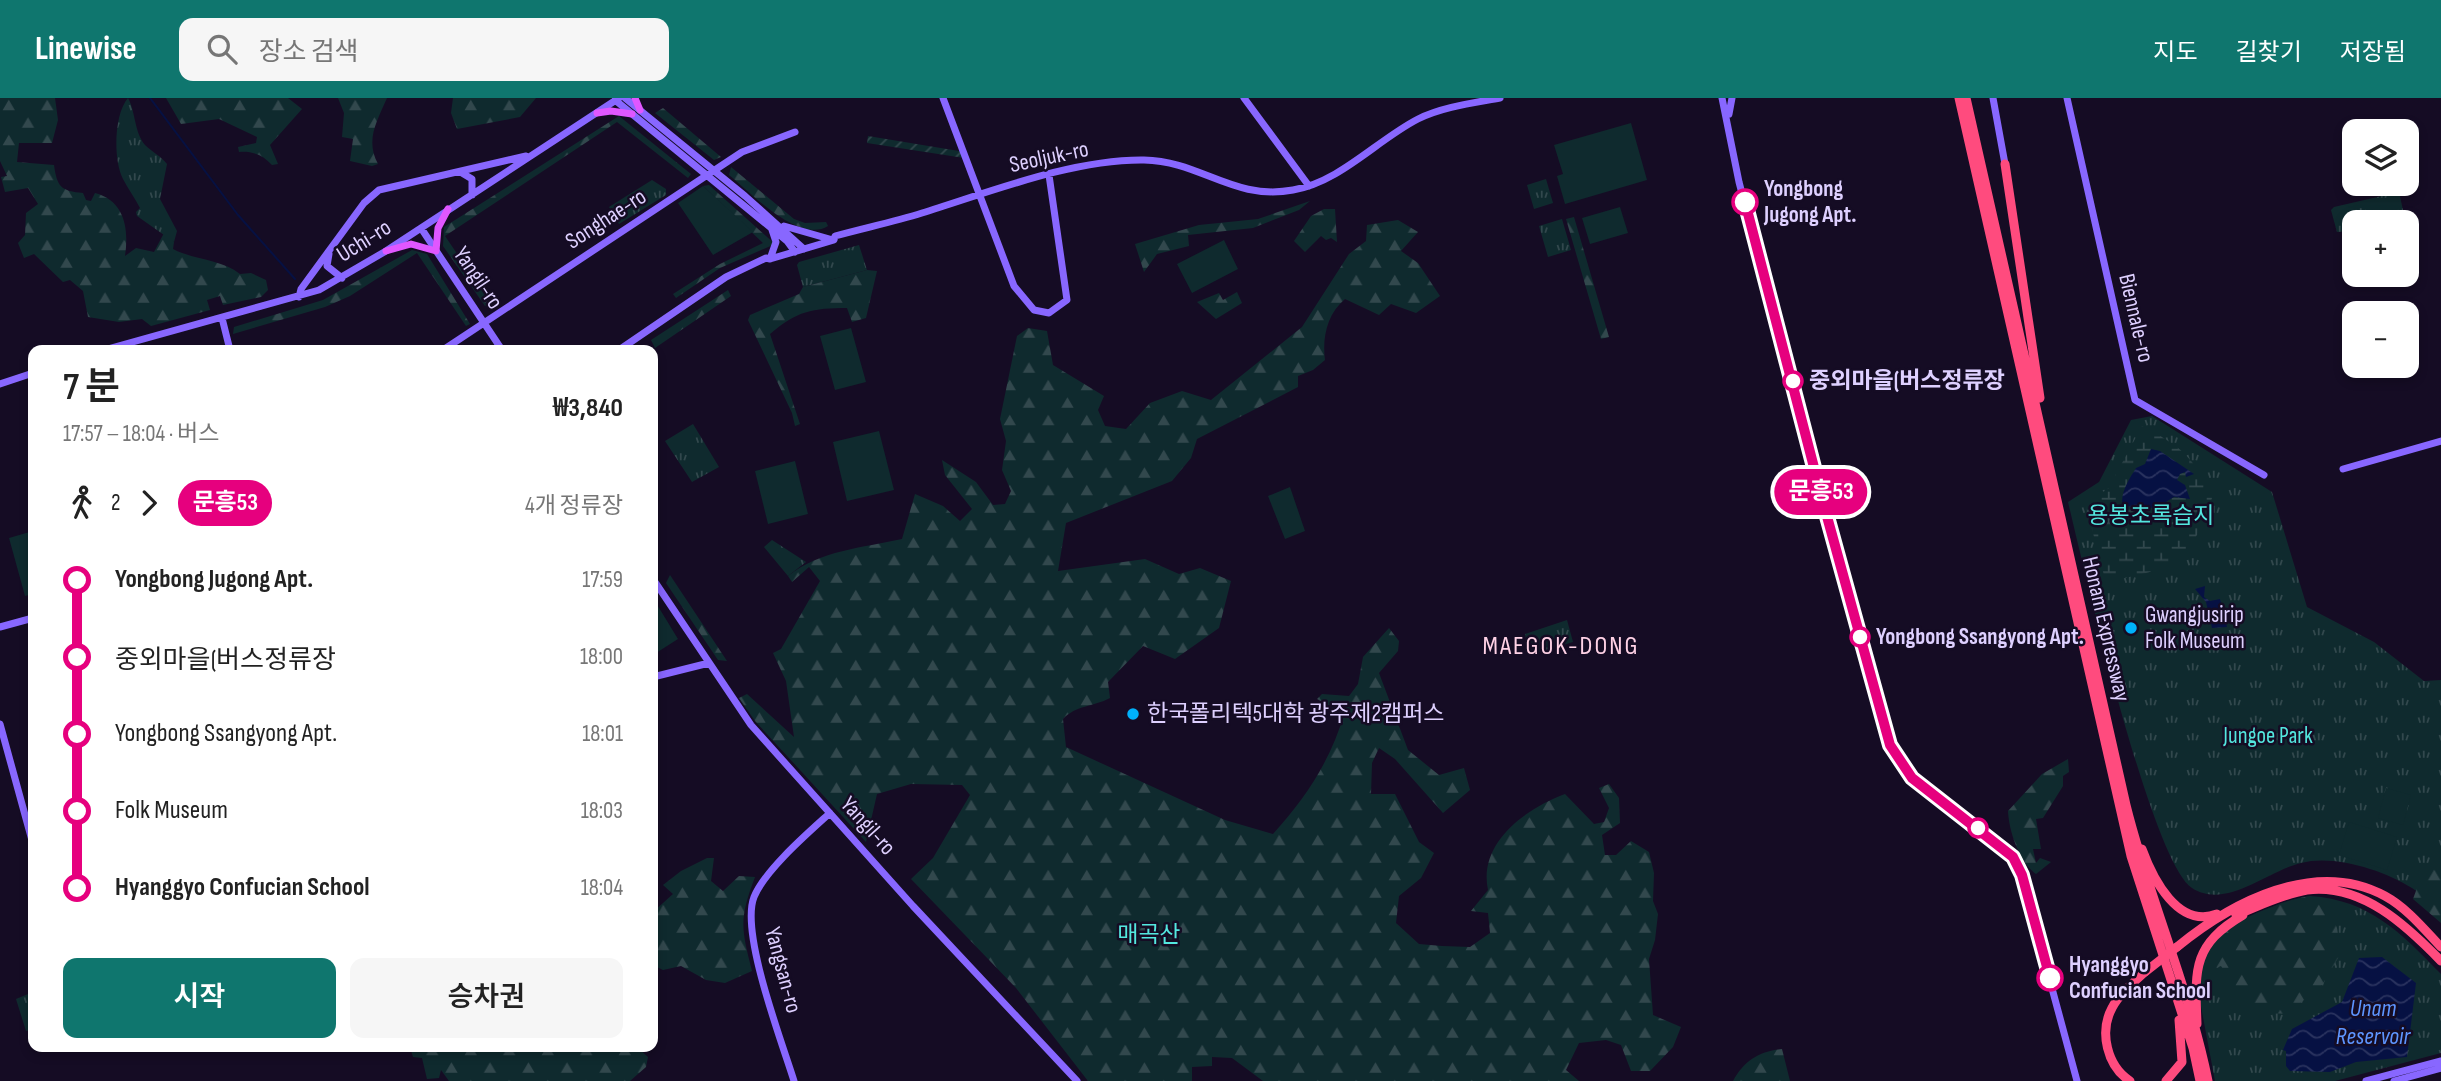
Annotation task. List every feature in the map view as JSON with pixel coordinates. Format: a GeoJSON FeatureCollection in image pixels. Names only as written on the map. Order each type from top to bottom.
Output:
{"type":"FeatureCollection","features":[{"type":"Feature","properties":{"kind":"highway","name":"Honam Expressway"},"geometry":{"type":"LineString","coordinates":[[1959,98],[2111,753],[2130,856],[2177,997],[2200,1081]]}},
{"type":"Feature","properties":{"kind":"highway","name":"Honam Expressway"},"geometry":{"type":"LineString","coordinates":[[1966,98],[2049,458],[2102,714]]}},
{"type":"Feature","properties":{"kind":"highway"},"geometry":{"type":"LineString","coordinates":[[2005,164],[2049,458]]}},
{"type":"Feature","properties":{"kind":"highway","name":"Honam Expressway"},"geometry":{"type":"LineString","coordinates":[[2111,753],[2140,861],[2198,1040],[2208,1081]]}},
{"type":"Feature","properties":{"kind":"highway"},"geometry":{"type":"LineString","coordinates":[[2126,805],[2151,872],[2183,911],[2196,917],[2210,917],[2303,883],[2329,880],[2358,886],[2396,903],[2441,947]]}},
{"type":"Feature","properties":{"kind":"highway"},"geometry":{"type":"LineString","coordinates":[[2178,949],[2214,926],[2259,906],[2310,890],[2367,901],[2388,913],[2441,961]]}},
{"type":"Feature","properties":{"kind":"highway"},"geometry":{"type":"LineString","coordinates":[[2130,1081],[2111,1059],[2106,1028],[2113,1006],[2147,974],[2212,921],[2249,902]]}},
{"type":"Feature","properties":{"kind":"highway"},"geometry":{"type":"LineString","coordinates":[[2198,1040],[2195,981],[2203,949],[2220,931],[2259,906]]}},
{"type":"Feature","properties":{"kind":"highway"},"geometry":{"type":"LineString","coordinates":[[2138,1081],[2118,1064],[2109,1034],[2116,1010],[2147,974]]}},
{"type":"Feature","properties":{"kind":"highway"},"geometry":{"type":"LineString","coordinates":[[2166,1081],[2179,1068],[2183,1054],[2177,997]]}},
{"type":"Feature","properties":{"kind":"main road","name":"Uchi-ro"},"geometry":{"type":"LineString","coordinates":[[625,98],[636,112]]}},
{"type":"Feature","properties":{"kind":"main road"},"geometry":{"type":"LineString","coordinates":[[597,113],[636,112],[635,98]]}},
{"type":"Feature","properties":{"kind":"main road"},"geometry":{"type":"LineString","coordinates":[[943,98],[1014,286],[1034,310],[1049,313],[1067,300],[1049,175]]}},
{"type":"Feature","properties":{"kind":"main road"},"geometry":{"type":"LineString","coordinates":[[1244,98],[1309,186]]}},
{"type":"Feature","properties":{"kind":"main road","name":"Seoljuk-ro"},"geometry":{"type":"LineString","coordinates":[[626,345],[726,277],[765,258],[795,252],[834,240],[835,236],[875,228],[979,194],[1049,175],[1145,160],[1183,167],[1254,192],[1273,193],[1309,186],[1420,118],[1500,98]]}},
{"type":"Feature","properties":{"kind":"main road"},"geometry":{"type":"LineString","coordinates":[[1721,98],[1823,502],[1890,745],[1912,778],[2008,851],[2019,866],[2077,1081]]}},
{"type":"Feature","properties":{"kind":"main road"},"geometry":{"type":"LineString","coordinates":[[1728,118],[1732,98]]}},
{"type":"Feature","properties":{"kind":"main road"},"geometry":{"type":"LineString","coordinates":[[1993,98],[2005,164]]}},
{"type":"Feature","properties":{"kind":"main road","name":"Biennale-ro"},"geometry":{"type":"LineString","coordinates":[[2067,98],[2135,400],[2264,475]]}},
{"type":"Feature","properties":{"kind":"main road","name":"Uchi-ro"},"geometry":{"type":"LineString","coordinates":[[122,345],[299,297],[342,278],[617,99],[804,249]]}},
{"type":"Feature","properties":{"kind":"main road","name":"Songhae-ro"},"geometry":{"type":"LineString","coordinates":[[450,345],[709,172],[754,145],[795,132]]}},
{"type":"Feature","properties":{"kind":"main road"},"geometry":{"type":"LineString","coordinates":[[299,297],[301,289],[364,203],[379,190],[534,154]]}},
{"type":"Feature","properties":{"kind":"main road"},"geometry":{"type":"LineString","coordinates":[[458,173],[469,175],[472,180],[472,195]]}},
{"type":"Feature","properties":{"kind":"main road"},"geometry":{"type":"LineString","coordinates":[[386,251],[411,244],[436,251],[438,228],[448,209]]}},
{"type":"Feature","properties":{"kind":"main road","name":"Uchi-ro"},"geometry":{"type":"LineString","coordinates":[[774,225],[795,252]]}},
{"type":"Feature","properties":{"kind":"main road"},"geometry":{"type":"LineString","coordinates":[[770,259],[776,242],[774,225],[834,240]]}},
{"type":"Feature","properties":{"kind":"main road","name":"Yangil-ro"},"geometry":{"type":"LineString","coordinates":[[421,228],[499,345]]}},
{"type":"Feature","properties":{"kind":"main road"},"geometry":{"type":"LineString","coordinates":[[330,250],[327,266],[342,278]]}},
{"type":"Feature","properties":{"kind":"main road"},"geometry":{"type":"LineString","coordinates":[[222,318],[229,345]]}},
{"type":"Feature","properties":{"kind":"main road"},"geometry":{"type":"LineString","coordinates":[[0,384],[28,375]]}},
{"type":"Feature","properties":{"kind":"main road"},"geometry":{"type":"LineString","coordinates":[[2343,469],[2441,441]]}},
{"type":"Feature","properties":{"kind":"main road","name":"Yangil-ro"},"geometry":{"type":"LineString","coordinates":[[658,586],[751,724],[1077,1081]]}},
{"type":"Feature","properties":{"kind":"main road"},"geometry":{"type":"LineString","coordinates":[[0,627],[28,619]]}},
{"type":"Feature","properties":{"kind":"main road"},"geometry":{"type":"LineString","coordinates":[[658,676],[709,663]]}},
{"type":"Feature","properties":{"kind":"main road"},"geometry":{"type":"LineString","coordinates":[[0,724],[28,829]]}},
{"type":"Feature","properties":{"kind":"main road","name":"Yangsan-ro"},"geometry":{"type":"LineString","coordinates":[[794,1081],[752,934],[752,904],[765,879],[830,813]]}},
{"type":"Feature","properties":{"kind":"main road"},"geometry":{"type":"LineString","coordinates":[[2366,1081],[2441,1061]]}},
{"type":"Feature","properties":{"kind":"main road"},"geometry":{"type":"LineString","coordinates":[[2394,1081],[2441,1068]]}},
{"type":"Feature","properties":{"kind":"green space"},"geometry":{"type":"Polygon","coordinates":[[[0,98],[55,98],[58,120],[52,143],[19,143],[17,162],[54,165],[59,183],[65,189],[83,193],[86,200],[91,201],[95,193],[113,202],[123,217],[125,226],[125,256],[136,248],[154,252],[164,233],[174,242],[173,249],[224,265],[240,274],[251,273],[266,280],[268,290],[261,297],[223,305],[220,296],[207,300],[210,310],[151,326],[142,319],[119,322],[88,317],[83,291],[70,280],[63,282],[34,254],[24,258],[18,243],[25,235],[26,213],[38,204],[28,188],[5,192],[1,177],[7,176],[0,161],[0,98]]]}},
{"type":"Feature","properties":{"kind":"green space"},"geometry":{"type":"Polygon","coordinates":[[[128,98],[141,140],[167,164],[160,199],[177,231],[174,242],[137,216],[136,212],[140,208],[120,171],[116,137],[123,105],[128,98]]]}},
{"type":"Feature","properties":{"kind":"green space"},"geometry":{"type":"Polygon","coordinates":[[[166,98],[288,98],[302,109],[270,145],[278,164],[272,165],[257,154],[239,152],[238,147],[256,143],[257,137],[219,119],[181,124],[166,98]]]}},
{"type":"Feature","properties":{"kind":"green space"},"geometry":{"type":"Polygon","coordinates":[[[338,98],[387,98],[372,139],[378,164],[372,166],[350,161],[353,139],[342,137],[344,113],[338,98]]]}},
{"type":"Feature","properties":{"kind":"green space"},"geometry":{"type":"Polygon","coordinates":[[[453,98],[536,98],[520,117],[457,129],[451,113],[453,98]]]}},
{"type":"Feature","properties":{"kind":"green space"},"geometry":{"type":"Polygon","coordinates":[[[663,108],[721,157],[714,160],[655,113],[663,108]]]}},
{"type":"Feature","properties":{"kind":"green space"},"geometry":{"type":"Polygon","coordinates":[[[619,116],[691,174],[688,178],[617,122],[445,236],[494,308],[485,306],[443,246],[444,227],[619,116]]]}},
{"type":"Feature","properties":{"kind":"green space"},"geometry":{"type":"Polygon","coordinates":[[[1631,123],[1647,180],[1565,204],[1557,176],[1563,174],[1554,145],[1631,123]]]}},
{"type":"Feature","properties":{"kind":"green space"},"geometry":{"type":"Polygon","coordinates":[[[868,136],[965,152],[964,158],[867,143],[868,136]]]}},
{"type":"Feature","properties":{"kind":"green space"},"geometry":{"type":"Polygon","coordinates":[[[731,167],[794,219],[805,223],[826,222],[828,226],[816,230],[790,223],[762,204],[729,175],[731,167]]]}},
{"type":"Feature","properties":{"kind":"green space"},"geometry":{"type":"Polygon","coordinates":[[[1546,179],[1553,203],[1534,209],[1527,185],[1546,179]]]}},
{"type":"Feature","properties":{"kind":"green space"},"geometry":{"type":"Polygon","coordinates":[[[652,180],[666,189],[666,195],[619,224],[609,207],[652,180]]]}},
{"type":"Feature","properties":{"kind":"green space"},"geometry":{"type":"Polygon","coordinates":[[[709,185],[775,244],[720,268],[676,298],[673,294],[720,264],[763,243],[703,186],[709,185]]]}},
{"type":"Feature","properties":{"kind":"green space"},"geometry":{"type":"Polygon","coordinates":[[[703,186],[753,232],[713,255],[678,203],[703,186]]]}},
{"type":"Feature","properties":{"kind":"green space"},"geometry":{"type":"Polygon","coordinates":[[[2382,196],[2400,196],[2403,210],[2342,210],[2342,232],[2337,232],[2331,210],[2382,196]]]}},
{"type":"Feature","properties":{"kind":"green space"},"geometry":{"type":"Polygon","coordinates":[[[1310,201],[1299,210],[1253,228],[1188,235],[1189,246],[1157,254],[1144,272],[1135,244],[1199,225],[1258,219],[1310,201]]]}},
{"type":"Feature","properties":{"kind":"green space"},"geometry":{"type":"Polygon","coordinates":[[[1620,207],[1628,233],[1590,244],[1582,218],[1620,207]]]}},
{"type":"Feature","properties":{"kind":"green space"},"geometry":{"type":"Polygon","coordinates":[[[1324,209],[1335,209],[1337,242],[1321,236],[1305,252],[1294,241],[1311,216],[1324,209]]]}},
{"type":"Feature","properties":{"kind":"green space"},"geometry":{"type":"Polygon","coordinates":[[[1574,217],[1609,337],[1601,339],[1566,219],[1574,217]]]}},
{"type":"Feature","properties":{"kind":"green space"},"geometry":{"type":"Polygon","coordinates":[[[1562,219],[1571,250],[1548,257],[1539,226],[1562,219]]]}},
{"type":"Feature","properties":{"kind":"green space","name":"매곡산"},"geometry":{"type":"Polygon","coordinates":[[[1398,220],[1418,232],[1401,251],[1418,263],[1440,296],[1416,313],[1391,304],[1379,315],[1345,299],[1334,312],[1327,327],[1325,360],[1313,370],[1298,376],[1298,387],[1197,439],[1191,458],[1172,481],[1066,523],[1058,571],[1145,559],[1179,574],[1200,568],[1231,581],[1219,628],[1175,659],[1143,646],[1108,682],[1110,698],[1073,711],[1063,719],[1066,747],[1225,820],[1273,834],[1316,778],[1339,731],[1344,714],[1317,699],[1322,694],[1349,696],[1358,684],[1363,657],[1389,628],[1399,641],[1398,651],[1379,673],[1408,750],[1439,775],[1464,768],[1470,790],[1443,813],[1395,759],[1379,748],[1372,763],[1371,794],[1395,794],[1419,842],[1434,853],[1421,878],[1399,896],[1396,923],[1419,944],[1470,947],[1490,933],[1488,913],[1471,911],[1488,890],[1490,857],[1508,830],[1535,809],[1565,794],[1594,824],[1604,822],[1609,808],[1599,788],[1609,784],[1619,798],[1620,823],[1602,835],[1605,855],[1616,855],[1631,841],[1649,852],[1654,873],[1653,901],[1658,914],[1655,940],[1649,959],[1653,1015],[1681,1027],[1673,1047],[1650,1071],[1631,1071],[1621,1045],[1606,1040],[1579,1043],[1566,1070],[1579,1081],[1263,1081],[1232,1058],[1212,1057],[1212,1066],[1192,1067],[1192,1081],[1088,1081],[1016,988],[911,879],[933,858],[970,795],[962,785],[911,784],[877,794],[866,842],[755,721],[739,698],[747,694],[794,737],[786,681],[773,653],[781,649],[820,581],[809,567],[792,582],[788,576],[828,555],[902,539],[915,494],[943,506],[960,521],[972,509],[945,475],[942,460],[976,482],[993,505],[1005,504],[1011,491],[1002,470],[1006,441],[1000,419],[1017,336],[1028,328],[1047,331],[1053,365],[1104,396],[1098,410],[1105,426],[1126,429],[1150,403],[1182,391],[1211,400],[1302,327],[1349,254],[1366,241],[1367,225],[1398,220]]]}},
{"type":"Feature","properties":{"kind":"green space"},"geometry":{"type":"Polygon","coordinates":[[[1224,240],[1238,269],[1192,293],[1177,264],[1224,240]]]}},
{"type":"Feature","properties":{"kind":"green space"},"geometry":{"type":"Polygon","coordinates":[[[859,245],[867,270],[803,287],[797,265],[799,262],[859,245]]]}},
{"type":"Feature","properties":{"kind":"green space"},"geometry":{"type":"Polygon","coordinates":[[[412,250],[427,254],[470,324],[466,326],[417,253],[350,296],[325,307],[233,334],[234,327],[323,300],[412,250]]]}},
{"type":"Feature","properties":{"kind":"green space"},"geometry":{"type":"Polygon","coordinates":[[[867,270],[877,271],[866,318],[852,322],[847,308],[814,310],[788,320],[770,334],[800,424],[795,426],[792,413],[748,320],[750,315],[799,294],[803,287],[867,270]]]}},
{"type":"Feature","properties":{"kind":"green space"},"geometry":{"type":"Polygon","coordinates":[[[728,290],[731,296],[658,346],[654,345],[651,340],[728,290]]]}},
{"type":"Feature","properties":{"kind":"green space"},"geometry":{"type":"Polygon","coordinates":[[[1237,292],[1242,303],[1216,319],[1197,302],[1219,293],[1223,300],[1237,292]]]}},
{"type":"Feature","properties":{"kind":"green space"},"geometry":{"type":"Polygon","coordinates":[[[851,328],[866,382],[835,390],[820,336],[851,328]]]}},
{"type":"Feature","properties":{"kind":"green space","name":"Jungoe Park"},"geometry":{"type":"Polygon","coordinates":[[[2152,416],[2272,492],[2307,607],[2374,642],[2424,681],[2441,680],[2441,919],[2424,898],[2401,881],[2343,862],[2301,863],[2246,887],[2219,894],[2205,894],[2192,888],[2176,866],[2157,825],[2120,708],[2068,502],[2099,482],[2131,420],[2152,416]]]}},
{"type":"Feature","properties":{"kind":"green space"},"geometry":{"type":"Polygon","coordinates":[[[693,424],[719,467],[692,482],[665,441],[693,424]]]}},
{"type":"Feature","properties":{"kind":"green space","name":"용봉초록습지"},"geometry":{"type":"Polygon","coordinates":[[[2142,426],[2185,454],[2199,472],[2212,498],[2194,541],[2176,562],[2150,572],[2106,583],[2085,502],[2108,489],[2142,426]]]}},
{"type":"Feature","properties":{"kind":"green space"},"geometry":{"type":"Polygon","coordinates":[[[879,431],[894,490],[847,501],[833,442],[879,431]]]}},
{"type":"Feature","properties":{"kind":"green space"},"geometry":{"type":"Polygon","coordinates":[[[795,461],[808,514],[768,524],[755,471],[795,461]]]}},
{"type":"Feature","properties":{"kind":"green space"},"geometry":{"type":"Polygon","coordinates":[[[1290,487],[1305,531],[1285,539],[1268,496],[1290,487]]]}},
{"type":"Feature","properties":{"kind":"green space"},"geometry":{"type":"Polygon","coordinates":[[[28,532],[28,595],[25,596],[9,538],[28,532]]]}},
{"type":"Feature","properties":{"kind":"green space"},"geometry":{"type":"Polygon","coordinates":[[[772,540],[806,562],[788,576],[764,547],[772,540]]]}},
{"type":"Feature","properties":{"kind":"green space"},"geometry":{"type":"Polygon","coordinates":[[[670,575],[727,661],[718,660],[666,583],[670,575]]]}},
{"type":"Feature","properties":{"kind":"green space"},"geometry":{"type":"Polygon","coordinates":[[[658,606],[678,639],[658,652],[658,606]]]}},
{"type":"Feature","properties":{"kind":"green space"},"geometry":{"type":"Polygon","coordinates":[[[1567,620],[1573,642],[1529,655],[1525,634],[1567,620]]]}},
{"type":"Feature","properties":{"kind":"green space"},"geometry":{"type":"Polygon","coordinates":[[[2068,759],[2069,772],[2063,776],[2063,786],[2043,818],[2036,819],[2041,849],[2033,849],[2036,863],[2040,858],[2051,862],[2036,874],[2016,846],[2008,811],[2042,774],[2068,759]]]}},
{"type":"Feature","properties":{"kind":"green space"},"geometry":{"type":"Polygon","coordinates":[[[2386,788],[2411,795],[2403,825],[2378,818],[2386,788]]]}},
{"type":"Feature","properties":{"kind":"green space"},"geometry":{"type":"Polygon","coordinates":[[[2349,822],[2397,837],[2387,870],[2339,855],[2349,822]]]}},
{"type":"Feature","properties":{"kind":"green space"},"geometry":{"type":"Polygon","coordinates":[[[707,858],[714,858],[711,881],[723,891],[739,876],[755,877],[746,903],[743,924],[752,971],[725,983],[706,980],[681,966],[663,970],[658,968],[658,908],[673,894],[663,885],[681,871],[707,858]]]}},
{"type":"Feature","properties":{"kind":"green space"},"geometry":{"type":"Polygon","coordinates":[[[2441,859],[2441,923],[2413,899],[2421,877],[2441,859]]]}},
{"type":"Feature","properties":{"kind":"green space"},"geometry":{"type":"Polygon","coordinates":[[[2310,896],[2350,904],[2383,921],[2441,974],[2441,1053],[2335,1081],[2215,1081],[2200,1001],[2199,974],[2235,935],[2259,914],[2290,900],[2310,896]]]}},
{"type":"Feature","properties":{"kind":"green space"},"geometry":{"type":"Polygon","coordinates":[[[2310,896],[2326,903],[2337,928],[2341,953],[2322,985],[2287,1014],[2254,1012],[2239,1006],[2230,994],[2221,966],[2199,974],[2209,947],[2223,932],[2259,912],[2310,896]]]}},
{"type":"Feature","properties":{"kind":"green space"},"geometry":{"type":"Polygon","coordinates":[[[28,994],[28,1030],[26,1031],[16,999],[28,994]]]}},
{"type":"Feature","properties":{"kind":"green space"},"geometry":{"type":"Polygon","coordinates":[[[1782,1049],[1790,1081],[1733,1081],[1753,1058],[1782,1049]]]}},
{"type":"Feature","properties":{"kind":"green space"},"geometry":{"type":"Polygon","coordinates":[[[412,1052],[642,1052],[648,1057],[646,1067],[630,1081],[449,1081],[441,1070],[439,1078],[427,1079],[422,1058],[413,1057],[412,1052]]]}},
{"type":"Feature","properties":{"kind":"water"},"geometry":{"type":"Polygon","coordinates":[[[2151,449],[2160,451],[2194,474],[2186,477],[2185,472],[2180,474],[2177,480],[2185,485],[2190,499],[2174,497],[2156,508],[2123,506],[2122,496],[2128,481],[2136,468],[2145,464],[2151,449]]]}},
{"type":"Feature","properties":{"kind":"water"},"geometry":{"type":"Polygon","coordinates":[[[2205,586],[2204,597],[2210,601],[2220,599],[2227,627],[2212,628],[2206,602],[2195,589],[2205,586]]]}},
{"type":"Feature","properties":{"kind":"water","name":"Unam Reservoir"},"geometry":{"type":"Polygon","coordinates":[[[2382,957],[2416,983],[2407,1057],[2356,1062],[2330,1072],[2290,1071],[2286,1066],[2286,1051],[2283,1050],[2292,1029],[2342,1002],[2359,958],[2382,957]]]}},
{"type":"Feature","properties":{"kind":"waterway"},"geometry":{"type":"LineString","coordinates":[[150,98],[238,215],[295,279]]}},
{"type":"Feature","properties":{"kind":"bus line","name":"문흥53"},"geometry":{"type":"LineString","coordinates":[[1745,202],[1890,745],[1912,778],[2013,857],[2022,875],[2050,978]]}},
{"type":"Feature","properties":{"kind":"place","name":"Yongbong Jugong Apt."},"geometry":{"type":"Point","coordinates":[1745,202]}},
{"type":"Feature","properties":{"kind":"place","name":"중외마을(버스정류장"},"geometry":{"type":"Point","coordinates":[1793,381]}},
{"type":"Feature","properties":{"kind":"place","name":"Gwangjusirip Folk Museum"},"geometry":{"type":"Point","coordinates":[2131,628]}},
{"type":"Feature","properties":{"kind":"place","name":"Yongbong Ssangyong Apt."},"geometry":{"type":"Point","coordinates":[1860,637]}},
{"type":"Feature","properties":{"kind":"place","name":"한국폴리텍5대학 광주제2캠퍼스"},"geometry":{"type":"Point","coordinates":[1133,714]}},
{"type":"Feature","properties":{"kind":"place","name":"Hyanggyo Confucian School"},"geometry":{"type":"Point","coordinates":[2050,978]}},
{"type":"Feature","properties":{"kind":"district","name":"MAEGOK-DONG"},"geometry":{"type":"Point","coordinates":[1561,646]}}]}
